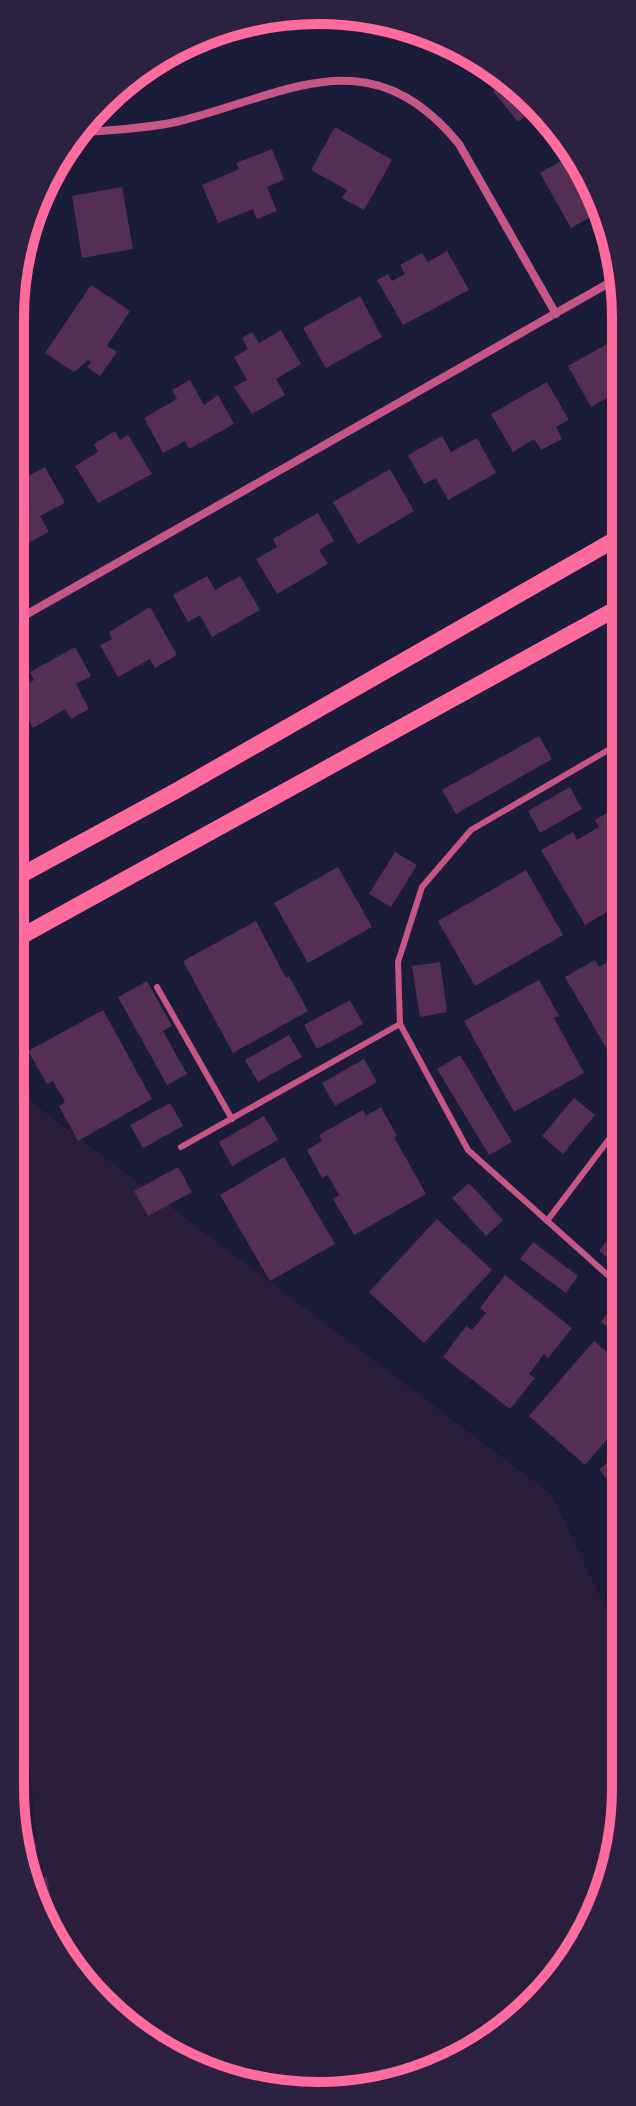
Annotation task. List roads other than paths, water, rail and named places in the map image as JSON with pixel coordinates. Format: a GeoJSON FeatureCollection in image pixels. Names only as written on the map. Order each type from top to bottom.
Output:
{"type":"FeatureCollection","features":[{"type":"Feature","properties":{"kind":"main road"},"geometry":{"type":"LineString","coordinates":[[24,874],[174,792],[612,541]]}},
{"type":"Feature","properties":{"kind":"main road"},"geometry":{"type":"LineString","coordinates":[[24,935],[612,611]]}},
{"type":"Feature","properties":{"kind":"street"},"geometry":{"type":"LineString","coordinates":[[91,131],[175,122],[242,104],[301,83],[360,81],[393,91],[431,114],[459,144],[556,314]]}},
{"type":"Feature","properties":{"kind":"street"},"geometry":{"type":"LineString","coordinates":[[24,616],[609,283]]}},
{"type":"Feature","properties":{"kind":"lane"},"geometry":{"type":"LineString","coordinates":[[612,748],[471,830],[422,887],[398,962],[400,1024],[468,1150],[612,1279]]}},
{"type":"Feature","properties":{"kind":"lane"},"geometry":{"type":"LineString","coordinates":[[157,987],[232,1119]]}},
{"type":"Feature","properties":{"kind":"lane"},"geometry":{"type":"LineString","coordinates":[[181,1147],[400,1024]]}},
{"type":"Feature","properties":{"kind":"lane"},"geometry":{"type":"LineString","coordinates":[[547,1221],[612,1135]]}}]}
